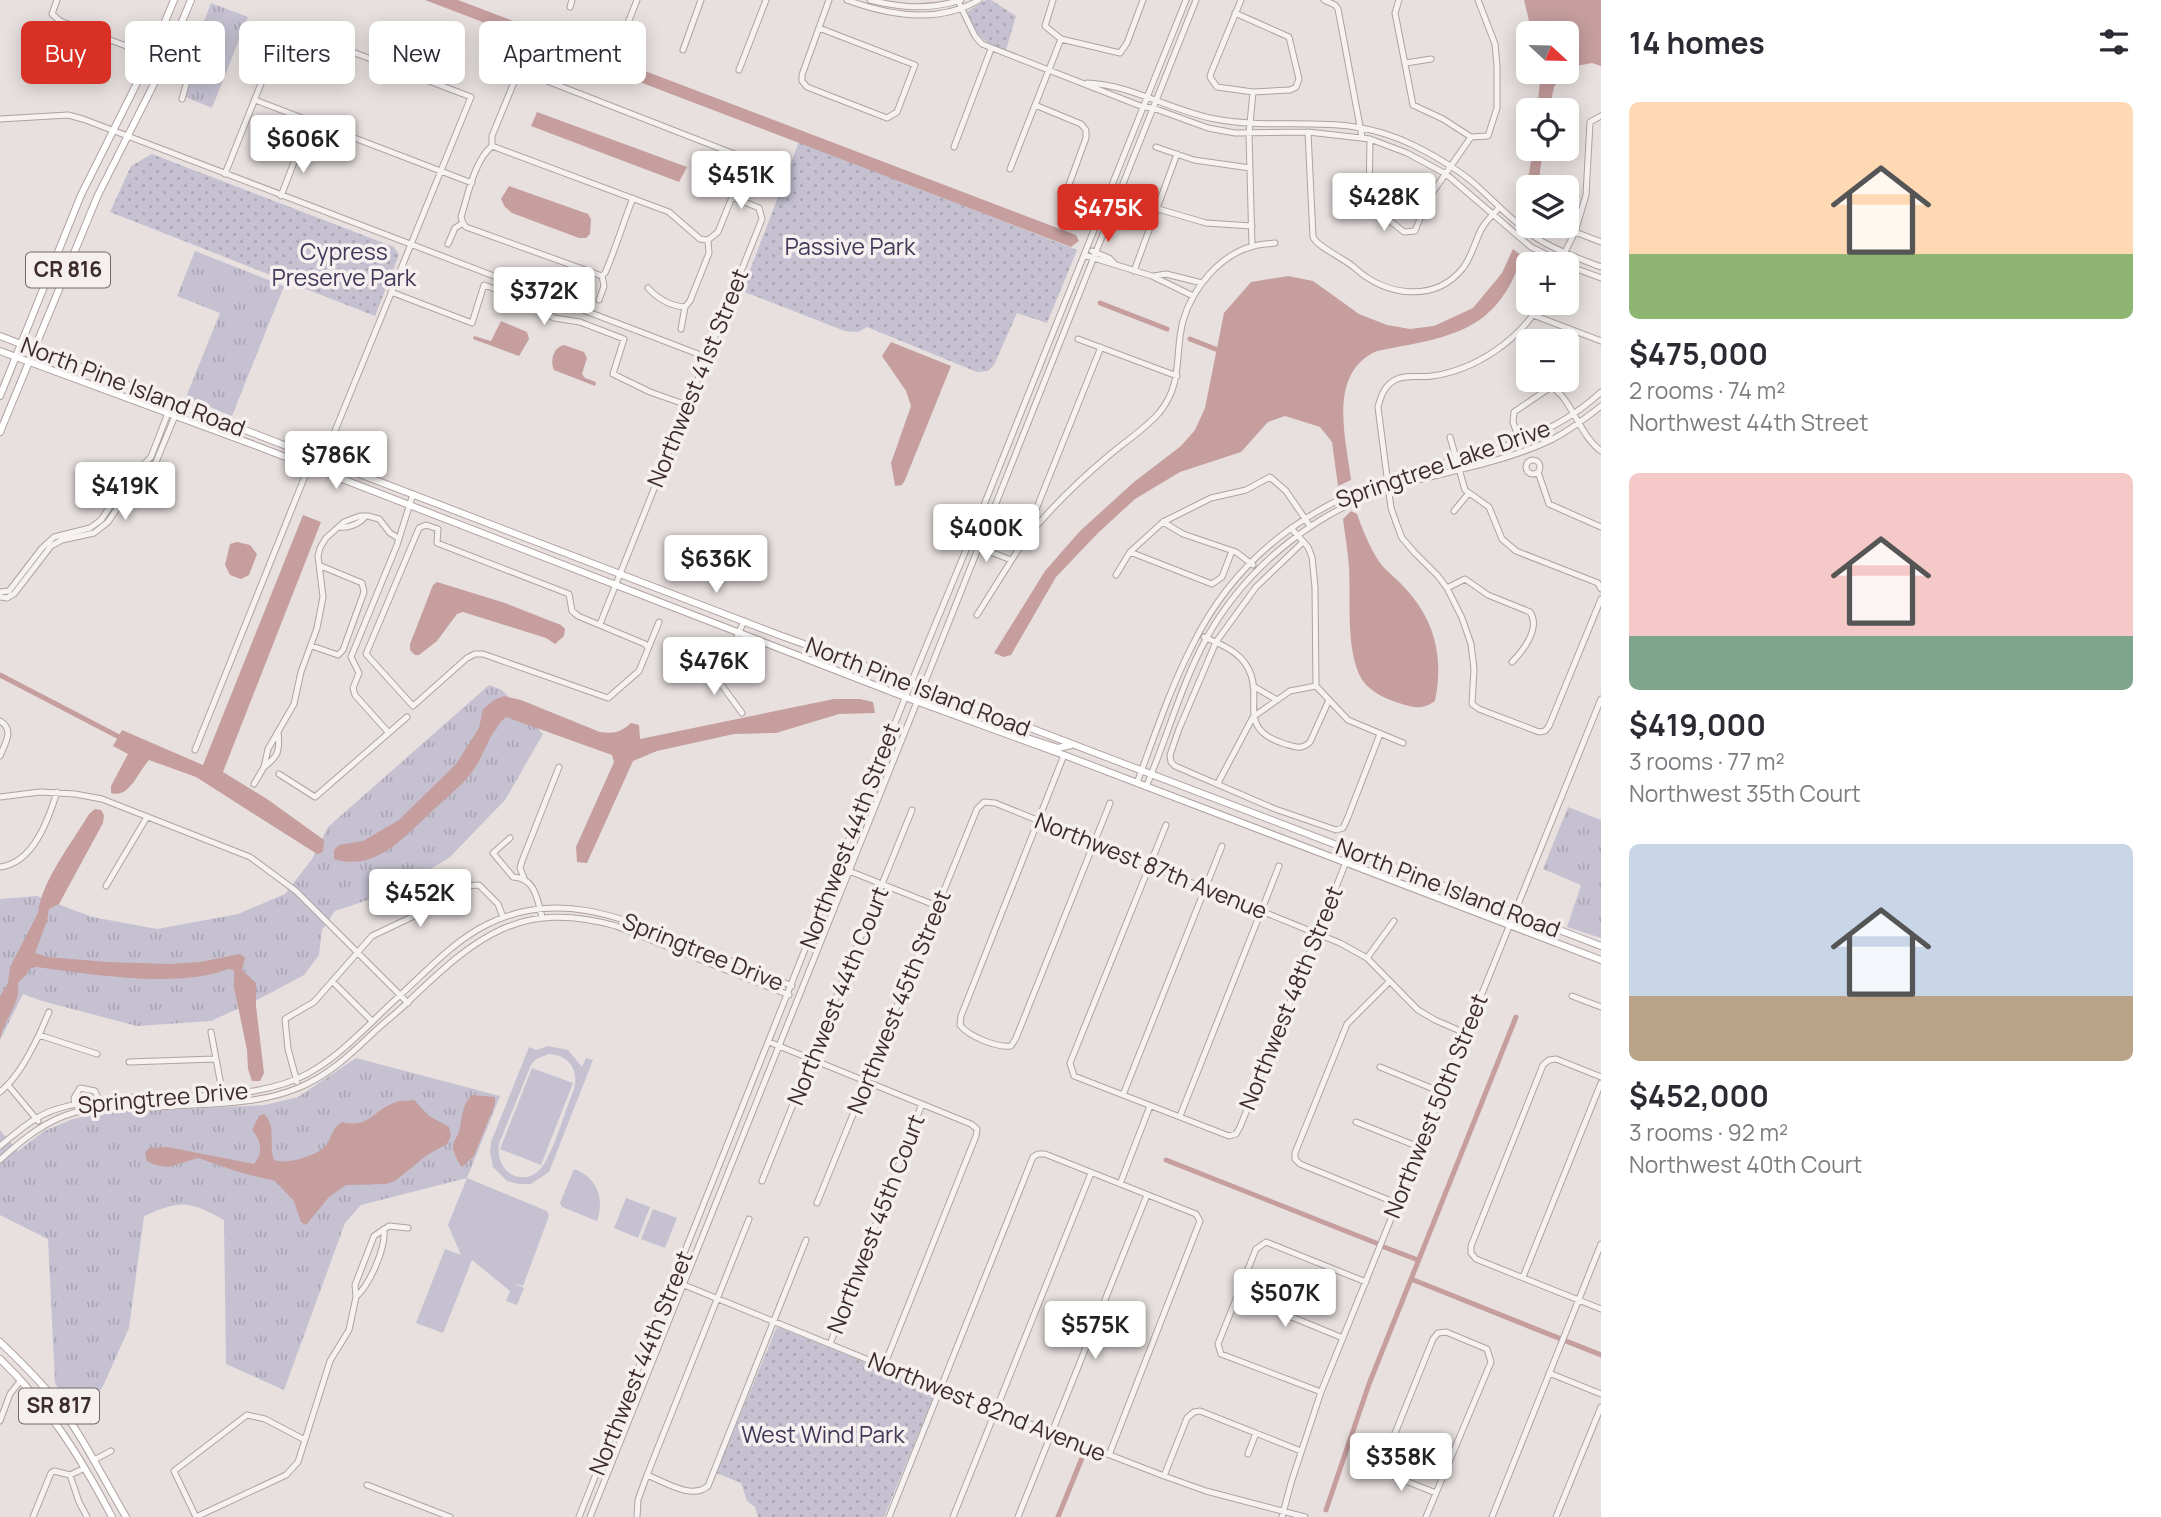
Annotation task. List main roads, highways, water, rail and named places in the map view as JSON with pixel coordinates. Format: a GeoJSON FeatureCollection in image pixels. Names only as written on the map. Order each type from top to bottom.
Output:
{"type":"FeatureCollection","features":[{"type":"Feature","properties":{"kind":"main road","name":"CR 816"},"geometry":{"type":"LineString","coordinates":[[0,396],[81,195],[151,55],[174,0]]}},
{"type":"Feature","properties":{"kind":"main road","name":"CR 816"},"geometry":{"type":"LineString","coordinates":[[0,432],[98,195],[166,60],[191,0]]}},
{"type":"Feature","properties":{"kind":"main road","name":"North Pine Island Road"},"geometry":{"type":"LineString","coordinates":[[0,336],[1601,946]]}},
{"type":"Feature","properties":{"kind":"main road","name":"North Pine Island Road"},"geometry":{"type":"LineString","coordinates":[[0,351],[309,466],[905,697],[1601,960]]}},
{"type":"Feature","properties":{"kind":"main road"},"geometry":{"type":"LineString","coordinates":[[1005,733],[1030,737],[1058,748],[1072,745]]}},
{"type":"Feature","properties":{"kind":"main road"},"geometry":{"type":"LineString","coordinates":[[1369,871],[1388,871],[1392,867]]}},
{"type":"Feature","properties":{"kind":"main road","name":"SR 817"},"geometry":{"type":"LineString","coordinates":[[0,1342],[56,1402],[93,1458],[126,1517]]}},
{"type":"Feature","properties":{"kind":"main road","name":"SR 817"},"geometry":{"type":"LineString","coordinates":[[0,1359],[52,1416],[87,1470],[112,1517]]}},
{"type":"Feature","properties":{"kind":"main road"},"geometry":{"type":"LineString","coordinates":[[73,1448],[78,1449],[83,1458],[93,1458]]}},
{"type":"Feature","properties":{"kind":"main road"},"geometry":{"type":"LineString","coordinates":[[87,1470],[96,1472],[100,1479],[105,1480]]}},
{"type":"Feature","properties":{"kind":"waterway"},"geometry":{"type":"LineString","coordinates":[[1100,303],[1167,329]]}},
{"type":"Feature","properties":{"kind":"waterway"},"geometry":{"type":"LineString","coordinates":[[1190,339],[1218,350]]}},
{"type":"Feature","properties":{"kind":"waterway"},"geometry":{"type":"LineString","coordinates":[[0,675],[125,740]]}},
{"type":"Feature","properties":{"kind":"waterway"},"geometry":{"type":"LineString","coordinates":[[1326,1510],[1369,1384],[1516,1017]]}},
{"type":"Feature","properties":{"kind":"waterway"},"geometry":{"type":"LineString","coordinates":[[1166,1160],[1376,1243]]}},
{"type":"Feature","properties":{"kind":"waterway"},"geometry":{"type":"LineString","coordinates":[[1384,1247],[1418,1260]]}},
{"type":"Feature","properties":{"kind":"waterway"},"geometry":{"type":"LineString","coordinates":[[1411,1279],[1601,1355]]}},
{"type":"Feature","properties":{"kind":"waterway"},"geometry":{"type":"LineString","coordinates":[[1058,1517],[1082,1458]]}},
{"type":"Feature","properties":{"kind":"park label","name":"Passive Park"},"geometry":{"type":"Point","coordinates":[850,247]}},
{"type":"Feature","properties":{"kind":"park label","name":"Cypress Preserve Park"},"geometry":{"type":"Point","coordinates":[344,265]}},
{"type":"Feature","properties":{"kind":"park label","name":"West Wind Park"},"geometry":{"type":"Point","coordinates":[823,1435]}}]}
